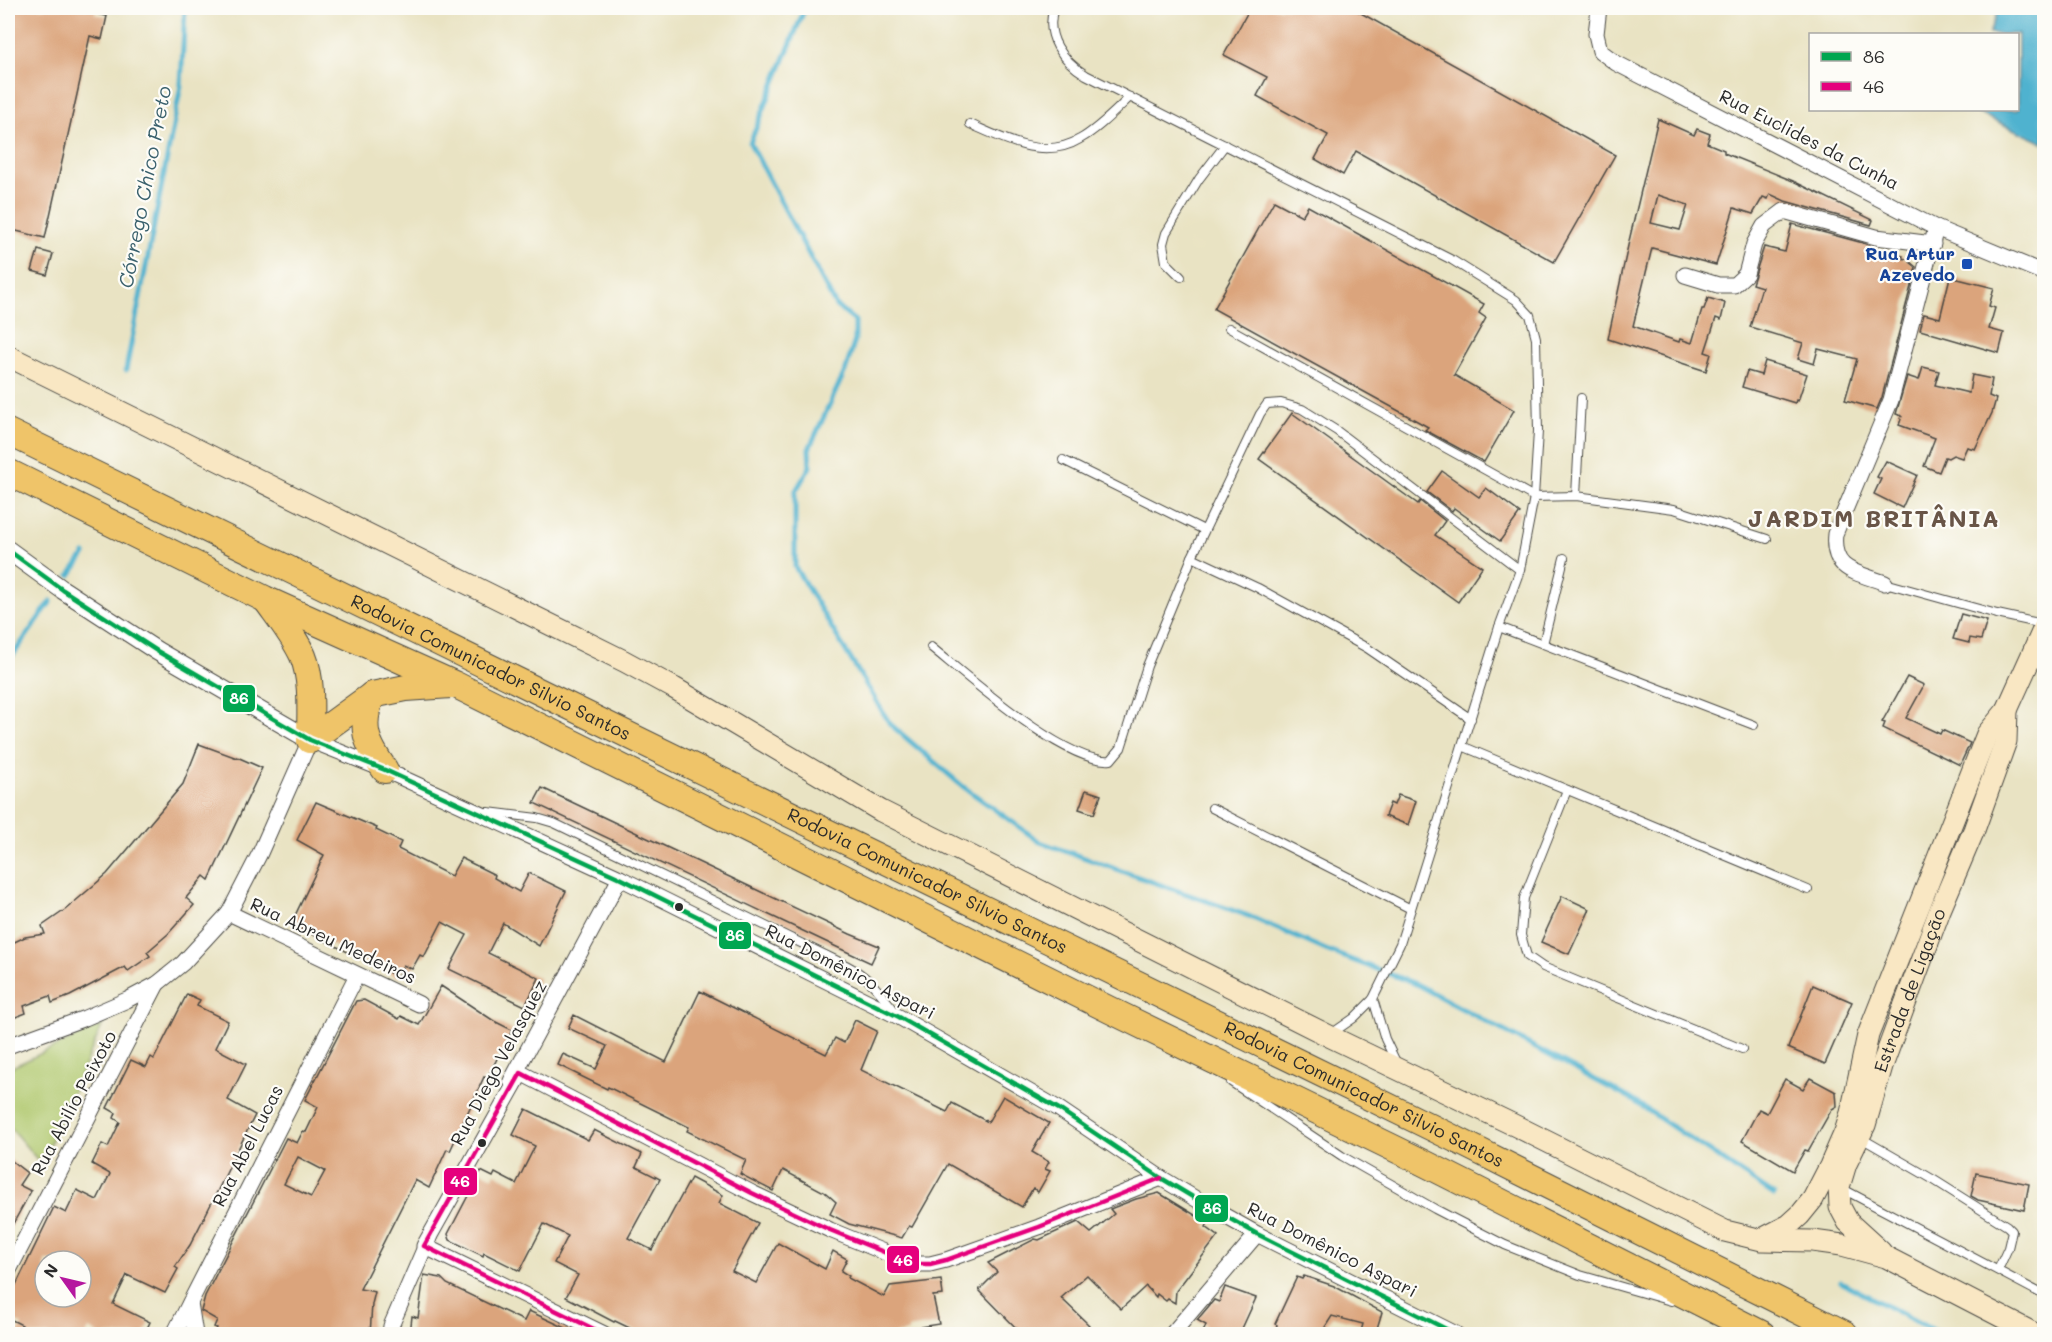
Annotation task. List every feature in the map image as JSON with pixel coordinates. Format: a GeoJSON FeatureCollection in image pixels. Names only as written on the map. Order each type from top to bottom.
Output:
{"type":"FeatureCollection","features":[{"type":"Feature","properties":{"kind":"highway"},"geometry":{"type":"LineString","coordinates":[[8,414],[189,520]]}},
{"type":"Feature","properties":{"kind":"highway","name":"Rodovia Comunicador Silvio Santos"},"geometry":{"type":"LineString","coordinates":[[8,432],[1447,1135],[1845,1335]]}},
{"type":"Feature","properties":{"kind":"highway","name":"Rodovia Comunicador Silvio Santos"},"geometry":{"type":"LineString","coordinates":[[8,472],[265,599],[454,684],[1422,1162],[1759,1334]]}},
{"type":"Feature","properties":{"kind":"highway"},"geometry":{"type":"LineString","coordinates":[[265,599],[294,639],[304,658],[309,679],[310,740]]}},
{"type":"Feature","properties":{"kind":"highway"},"geometry":{"type":"LineString","coordinates":[[310,740],[372,695],[388,690],[454,684]]}},
{"type":"Feature","properties":{"kind":"highway"},"geometry":{"type":"LineString","coordinates":[[372,695],[366,710],[364,725],[367,741],[386,770]]}},
{"type":"Feature","properties":{"kind":"main road"},"geometry":{"type":"LineString","coordinates":[[8,356],[624,661],[674,688],[881,811],[1329,1036],[1717,1227],[1762,1240],[1813,1241],[1842,1245],[1886,1257],[2035,1335]]}},
{"type":"Feature","properties":{"kind":"main road","name":"Estrada de Ligação"},"geometry":{"type":"LineString","coordinates":[[1762,1240],[1789,1225],[1800,1215],[1813,1199],[1830,1166],[1852,1135],[1865,1125],[1882,1066],[1936,921],[1974,830],[2006,741],[2007,710],[2044,626]]}},
{"type":"Feature","properties":{"kind":"main road","name":"Estrada de Ligação"},"geometry":{"type":"LineString","coordinates":[[1852,1135],[1839,1187],[1840,1207],[1848,1222],[1886,1257]]}},
{"type":"Feature","properties":{"kind":"street","name":"Rua Euclides da Cunha"},"geometry":{"type":"LineString","coordinates":[[1599,8],[1596,34],[1600,51],[1616,63],[1936,228],[2044,273]]}},
{"type":"Feature","properties":{"kind":"street"},"geometry":{"type":"LineString","coordinates":[[1685,275],[1718,285],[1734,285],[1746,274],[1754,244],[1764,226],[1784,211],[1876,237],[1933,244]]}},
{"type":"Feature","properties":{"kind":"street"},"geometry":{"type":"LineString","coordinates":[[1885,583],[1851,570],[1840,562],[1834,549],[1835,534],[1891,400],[1936,228]]}},
{"type":"Feature","properties":{"kind":"street"},"geometry":{"type":"LineString","coordinates":[[8,550],[63,590],[156,651],[310,740],[260,853],[229,913],[183,963],[157,984],[127,1000],[8,1046]]}},
{"type":"Feature","properties":{"kind":"street","name":"Rua Domênico Aspari"},"geometry":{"type":"LineString","coordinates":[[310,740],[386,770],[620,878],[899,1017],[1059,1109],[1161,1178],[1257,1234],[1451,1333]]}},
{"type":"Feature","properties":{"kind":"street","name":"Rua Diego Velasquez"},"geometry":{"type":"LineString","coordinates":[[390,1335],[391,1326],[424,1246],[620,878]]}},
{"type":"Feature","properties":{"kind":"street","name":"Rua Abreu Medeiros"},"geometry":{"type":"LineString","coordinates":[[229,913],[419,1004]]}},
{"type":"Feature","properties":{"kind":"street","name":"Rua Abel Lucas"},"geometry":{"type":"LineString","coordinates":[[174,1335],[357,975]]}},
{"type":"Feature","properties":{"kind":"street","name":"Rua Abilío Peixoto"},"geometry":{"type":"LineString","coordinates":[[8,1272],[157,984]]}},
{"type":"Feature","properties":{"kind":"street"},"geometry":{"type":"LineString","coordinates":[[604,1335],[424,1246],[521,1073],[752,1193],[840,1235],[913,1264],[930,1264],[946,1260],[1029,1231],[1161,1178]]}},
{"type":"Feature","properties":{"kind":"street"},"geometry":{"type":"LineString","coordinates":[[1172,1335],[1257,1234]]}},
{"type":"Feature","properties":{"kind":"street"},"geometry":{"type":"LineString","coordinates":[[190,1303],[195,1335]]}},
{"type":"Feature","properties":{"kind":"lane"},"geometry":{"type":"LineString","coordinates":[[1054,8],[1052,12],[1053,42],[1071,66],[1452,260],[1516,300],[1530,315],[1536,338],[1538,431],[1534,497],[1520,570],[1499,627],[1400,944],[1373,999],[1354,1018],[1329,1036]]}},
{"type":"Feature","properties":{"kind":"lane"},"geometry":{"type":"LineString","coordinates":[[970,124],[1005,140],[1030,148],[1061,147],[1080,139],[1130,98]]}},
{"type":"Feature","properties":{"kind":"lane"},"geometry":{"type":"LineString","coordinates":[[1181,277],[1166,262],[1163,244],[1166,233],[1199,180],[1225,145]]}},
{"type":"Feature","properties":{"kind":"lane"},"geometry":{"type":"LineString","coordinates":[[1229,328],[1534,497],[1576,496],[1674,509],[1767,539]]}},
{"type":"Feature","properties":{"kind":"lane"},"geometry":{"type":"LineString","coordinates":[[1576,496],[1581,398]]}},
{"type":"Feature","properties":{"kind":"lane"},"geometry":{"type":"LineString","coordinates":[[931,647],[1046,737],[1099,761],[1111,760],[1121,748],[1147,666],[1192,557],[1260,414],[1267,404],[1281,403],[1302,409],[1338,431],[1520,570]]}},
{"type":"Feature","properties":{"kind":"lane"},"geometry":{"type":"LineString","coordinates":[[1063,460],[1204,530]]}},
{"type":"Feature","properties":{"kind":"lane"},"geometry":{"type":"LineString","coordinates":[[1192,557],[1258,588],[1367,648],[1471,719]]}},
{"type":"Feature","properties":{"kind":"lane"},"geometry":{"type":"LineString","coordinates":[[1543,644],[1564,558]]}},
{"type":"Feature","properties":{"kind":"lane"},"geometry":{"type":"LineString","coordinates":[[1885,583],[2044,626]]}},
{"type":"Feature","properties":{"kind":"lane"},"geometry":{"type":"LineString","coordinates":[[1499,627],[1754,725]]}},
{"type":"Feature","properties":{"kind":"lane"},"geometry":{"type":"LineString","coordinates":[[1462,746],[1808,890]]}},
{"type":"Feature","properties":{"kind":"lane"},"geometry":{"type":"LineString","coordinates":[[1567,790],[1524,898],[1521,935],[1527,956],[1543,967],[1742,1049]]}},
{"type":"Feature","properties":{"kind":"lane"},"geometry":{"type":"LineString","coordinates":[[1212,808],[1411,909]]}},
{"type":"Feature","properties":{"kind":"lane"},"geometry":{"type":"LineString","coordinates":[[471,810],[520,815],[555,823],[863,974],[874,984],[899,1017]]}},
{"type":"Feature","properties":{"kind":"lane"},"geometry":{"type":"LineString","coordinates":[[1373,999],[1385,1039],[1399,1069]]}},
{"type":"Feature","properties":{"kind":"lane"},"geometry":{"type":"LineString","coordinates":[[1160,1034],[1217,1073]]}},
{"type":"Feature","properties":{"kind":"lane"},"geometry":{"type":"LineString","coordinates":[[1227,1079],[1342,1156],[1435,1209],[1505,1245],[1580,1275],[1727,1317]]}},
{"type":"Feature","properties":{"kind":"lane"},"geometry":{"type":"LineString","coordinates":[[1852,1135],[1934,1180],[2007,1226],[2012,1231],[2011,1239],[1998,1270]]}},
{"type":"Feature","properties":{"kind":"lane"},"geometry":{"type":"LineString","coordinates":[[1839,1187],[2044,1295]]}},
{"type":"Feature","properties":{"kind":"green space"},"geometry":{"type":"Polygon","coordinates":[[[103,1024],[41,1164],[8,1125],[8,1069],[103,1024]]]}},
{"type":"Feature","properties":{"kind":"water"},"geometry":{"type":"Polygon","coordinates":[[[1999,8],[2044,8],[2044,143],[1973,111],[2019,111],[2019,33],[1989,33],[1999,8]]]}},
{"type":"Feature","properties":{"kind":"building"},"geometry":{"type":"Polygon","coordinates":[[[8,8],[96,8],[95,14],[107,16],[102,39],[90,36],[45,238],[8,229],[8,8]]]}},
{"type":"Feature","properties":{"kind":"building"},"geometry":{"type":"Polygon","coordinates":[[[1250,8],[1352,8],[1615,155],[1554,262],[1356,151],[1343,175],[1315,159],[1328,135],[1257,96],[1267,77],[1224,55],[1250,8]]]}},
{"type":"Feature","properties":{"kind":"building"},"geometry":{"type":"Polygon","coordinates":[[[1658,119],[1694,135],[1697,129],[1710,134],[1707,143],[1724,150],[1724,153],[1793,181],[1873,220],[1871,225],[1785,201],[1770,194],[1768,199],[1763,197],[1753,214],[1734,208],[1716,265],[1652,248],[1633,326],[1679,342],[1680,339],[1692,343],[1702,309],[1708,298],[1725,303],[1721,320],[1716,318],[1705,352],[1711,354],[1706,371],[1608,339],[1658,119]],[[1658,195],[1651,223],[1680,230],[1688,205],[1658,195]]]}},
{"type":"Feature","properties":{"kind":"building"},"geometry":{"type":"Polygon","coordinates":[[[1274,201],[1302,216],[1308,206],[1484,304],[1479,313],[1486,318],[1454,375],[1514,410],[1484,462],[1425,430],[1428,427],[1214,309],[1274,201]]]}},
{"type":"Feature","properties":{"kind":"building"},"geometry":{"type":"Polygon","coordinates":[[[1792,224],[1903,256],[1902,258],[1910,260],[1916,267],[1877,409],[1845,400],[1857,359],[1818,349],[1814,364],[1798,359],[1803,343],[1750,327],[1762,287],[1752,284],[1764,247],[1785,252],[1792,224]]]}},
{"type":"Feature","properties":{"kind":"building"},"geometry":{"type":"Polygon","coordinates":[[[38,250],[53,254],[47,275],[32,271],[38,250]]]}},
{"type":"Feature","properties":{"kind":"building"},"geometry":{"type":"Polygon","coordinates":[[[1950,277],[1994,288],[1989,306],[1995,308],[1989,329],[2004,333],[1999,353],[1920,330],[1924,314],[1940,318],[1950,277]]]}},
{"type":"Feature","properties":{"kind":"building"},"geometry":{"type":"Polygon","coordinates":[[[1765,361],[1807,374],[1798,401],[1796,400],[1795,403],[1742,387],[1747,371],[1761,375],[1765,361]]]}},
{"type":"Feature","properties":{"kind":"building"},"geometry":{"type":"Polygon","coordinates":[[[1923,367],[1939,371],[1935,385],[1969,393],[1972,375],[1992,379],[1989,396],[1996,399],[1975,449],[1967,447],[1962,458],[1953,455],[1945,457],[1939,472],[1924,466],[1935,438],[1899,425],[1902,416],[1896,414],[1907,376],[1919,380],[1923,367]]]}},
{"type":"Feature","properties":{"kind":"building"},"geometry":{"type":"Polygon","coordinates":[[[1292,413],[1418,504],[1420,501],[1445,521],[1435,535],[1482,567],[1458,602],[1259,459],[1292,413]]]}},
{"type":"Feature","properties":{"kind":"building"},"geometry":{"type":"Polygon","coordinates":[[[1886,461],[1917,475],[1902,508],[1874,494],[1881,479],[1877,477],[1886,461]]]}},
{"type":"Feature","properties":{"kind":"building"},"geometry":{"type":"Polygon","coordinates":[[[1442,471],[1479,497],[1486,488],[1520,513],[1500,541],[1454,508],[1452,511],[1427,492],[1442,471]]]}},
{"type":"Feature","properties":{"kind":"building"},"geometry":{"type":"Polygon","coordinates":[[[1961,614],[1987,621],[1981,640],[1970,638],[1969,643],[1953,639],[1961,614]]]}},
{"type":"Feature","properties":{"kind":"building"},"geometry":{"type":"Polygon","coordinates":[[[1907,677],[1924,685],[1906,718],[1940,734],[1942,730],[1970,743],[1960,765],[1883,728],[1885,723],[1882,722],[1907,677]]]}},
{"type":"Feature","properties":{"kind":"building"},"geometry":{"type":"Polygon","coordinates":[[[199,744],[262,768],[209,880],[204,876],[186,898],[194,905],[168,934],[147,952],[150,956],[128,971],[125,967],[52,1003],[50,996],[24,1006],[26,1013],[8,1020],[8,945],[25,937],[45,934],[42,926],[65,910],[107,874],[183,784],[199,744]]]}},
{"type":"Feature","properties":{"kind":"building"},"geometry":{"type":"Polygon","coordinates":[[[542,788],[879,946],[871,963],[534,803],[542,788]]]}},
{"type":"Feature","properties":{"kind":"building"},"geometry":{"type":"Polygon","coordinates":[[[1086,790],[1101,795],[1094,814],[1079,809],[1086,790]]]}},
{"type":"Feature","properties":{"kind":"building"},"geometry":{"type":"Polygon","coordinates":[[[1398,795],[1416,801],[1408,825],[1385,816],[1390,803],[1394,805],[1398,795]]]}},
{"type":"Feature","properties":{"kind":"building"},"geometry":{"type":"Polygon","coordinates":[[[316,802],[377,828],[376,830],[401,842],[398,849],[451,876],[461,858],[495,875],[494,878],[519,892],[529,873],[566,891],[539,946],[503,923],[488,953],[539,978],[525,1006],[449,969],[467,935],[442,922],[424,957],[420,955],[412,969],[403,965],[398,977],[291,924],[324,855],[297,840],[316,802]]]}},
{"type":"Feature","properties":{"kind":"building"},"geometry":{"type":"Polygon","coordinates":[[[1562,896],[1590,909],[1569,954],[1541,942],[1562,896]]]}},
{"type":"Feature","properties":{"kind":"building"},"geometry":{"type":"Polygon","coordinates":[[[1813,985],[1852,1002],[1825,1064],[1788,1048],[1813,985]]]}},
{"type":"Feature","properties":{"kind":"building"},"geometry":{"type":"Polygon","coordinates":[[[441,986],[494,1021],[512,1030],[501,1056],[499,1055],[487,1078],[484,1077],[450,1151],[447,1149],[429,1188],[415,1180],[360,1289],[375,1292],[370,1335],[214,1335],[217,1320],[201,1311],[205,1296],[286,1138],[297,1143],[303,1131],[306,1132],[318,1107],[305,1100],[356,1001],[364,1000],[399,1019],[401,1016],[419,1025],[441,986]],[[298,1157],[284,1184],[311,1197],[325,1171],[298,1157]]]}},
{"type":"Feature","properties":{"kind":"building"},"geometry":{"type":"Polygon","coordinates":[[[700,991],[826,1054],[835,1038],[844,1043],[855,1020],[877,1031],[861,1070],[947,1112],[952,1103],[988,1122],[1003,1096],[1049,1123],[1032,1152],[1049,1162],[1045,1169],[1050,1171],[1038,1192],[1033,1188],[1022,1207],[948,1164],[912,1227],[909,1226],[902,1238],[849,1224],[830,1214],[836,1202],[826,1193],[783,1170],[773,1191],[740,1174],[746,1160],[687,1131],[689,1127],[558,1065],[563,1054],[596,1069],[607,1046],[568,1028],[574,1015],[666,1062],[700,991]]]}},
{"type":"Feature","properties":{"kind":"building"},"geometry":{"type":"Polygon","coordinates":[[[187,994],[200,1000],[197,1006],[228,1021],[215,1048],[246,1064],[228,1100],[255,1115],[190,1245],[175,1267],[178,1269],[165,1293],[127,1275],[113,1304],[150,1322],[144,1335],[100,1335],[89,1329],[86,1335],[17,1335],[22,1325],[8,1318],[8,1298],[33,1250],[33,1309],[93,1309],[93,1249],[34,1249],[54,1207],[66,1213],[77,1190],[97,1200],[110,1174],[92,1164],[102,1144],[108,1147],[120,1122],[114,1118],[116,1113],[107,1108],[131,1060],[146,1067],[151,1057],[154,1059],[187,994]]]}},
{"type":"Feature","properties":{"kind":"building"},"geometry":{"type":"Polygon","coordinates":[[[1810,1078],[1836,1092],[1837,1106],[1832,1109],[1808,1151],[1805,1150],[1793,1171],[1742,1141],[1759,1109],[1767,1113],[1785,1079],[1803,1089],[1810,1078]]]}},
{"type":"Feature","properties":{"kind":"building"},"geometry":{"type":"Polygon","coordinates":[[[526,1109],[588,1140],[594,1130],[642,1154],[636,1167],[660,1179],[628,1238],[652,1250],[691,1178],[723,1195],[719,1203],[758,1223],[732,1271],[756,1283],[778,1243],[825,1269],[833,1251],[847,1259],[841,1271],[849,1276],[848,1278],[884,1297],[890,1286],[941,1280],[943,1295],[933,1296],[939,1324],[908,1329],[908,1332],[892,1335],[644,1335],[566,1297],[578,1275],[554,1263],[568,1236],[544,1224],[520,1271],[484,1253],[483,1256],[450,1240],[448,1234],[481,1171],[493,1177],[495,1173],[516,1184],[535,1146],[513,1135],[526,1109]]]}},
{"type":"Feature","properties":{"kind":"building"},"geometry":{"type":"Polygon","coordinates":[[[8,1158],[27,1173],[19,1185],[31,1191],[8,1233],[8,1158]]]}},
{"type":"Feature","properties":{"kind":"building"},"geometry":{"type":"Polygon","coordinates":[[[1976,1173],[2029,1184],[2024,1210],[1978,1200],[1971,1196],[1976,1173]]]}},
{"type":"Feature","properties":{"kind":"building"},"geometry":{"type":"Polygon","coordinates":[[[1159,1193],[1208,1223],[1206,1227],[1218,1236],[1176,1291],[1175,1303],[1168,1299],[1166,1301],[1157,1294],[1156,1297],[1146,1286],[1121,1309],[1087,1275],[1061,1298],[1089,1325],[1080,1335],[1023,1335],[979,1290],[997,1272],[988,1263],[1035,1239],[1039,1240],[1078,1222],[1091,1233],[1114,1214],[1110,1209],[1159,1193]]]}},
{"type":"Feature","properties":{"kind":"building"},"geometry":{"type":"Polygon","coordinates":[[[424,1275],[441,1278],[447,1284],[524,1321],[529,1311],[581,1335],[410,1335],[412,1316],[418,1318],[424,1275]]]}},
{"type":"Feature","properties":{"kind":"building"},"geometry":{"type":"Polygon","coordinates":[[[1304,1276],[1334,1286],[1382,1312],[1375,1335],[1360,1335],[1363,1324],[1332,1316],[1320,1335],[1274,1335],[1277,1325],[1275,1324],[1297,1277],[1302,1279],[1304,1276]]]}},
{"type":"Feature","properties":{"kind":"building"},"geometry":{"type":"Polygon","coordinates":[[[1225,1287],[1256,1298],[1239,1335],[1202,1335],[1206,1325],[1197,1320],[1214,1300],[1219,1302],[1225,1287]]]}},
{"type":"Feature","properties":{"kind":"waterway","name":"Córrego Chico Preto"},"geometry":{"type":"LineString","coordinates":[[126,370],[181,85],[185,8]]}},
{"type":"Feature","properties":{"kind":"waterway"},"geometry":{"type":"LineString","coordinates":[[805,8],[750,143],[836,306],[855,321],[855,340],[846,369],[809,449],[810,467],[795,492],[795,567],[890,724],[961,785],[1040,842],[1246,915],[1328,951],[1416,984],[1631,1099],[1774,1195]]}},
{"type":"Feature","properties":{"kind":"waterway","name":"Córrego Chico Preto"},"geometry":{"type":"LineString","coordinates":[[70,575],[85,554]]}},
{"type":"Feature","properties":{"kind":"waterway","name":"Córrego Chico Preto"},"geometry":{"type":"LineString","coordinates":[[8,662],[51,601]]}},
{"type":"Feature","properties":{"kind":"waterway"},"geometry":{"type":"LineString","coordinates":[[1841,1282],[1940,1334]]}},
{"type":"Feature","properties":{"kind":"transit line","name":"86"},"geometry":{"type":"LineString","coordinates":[[8,550],[63,590],[157,651],[310,740],[385,770],[620,878],[899,1017],[1059,1109],[1161,1178],[1216,1211],[1456,1334]]}},
{"type":"Feature","properties":{"kind":"transit line","name":"46"},"geometry":{"type":"LineString","coordinates":[[604,1334],[424,1246],[521,1073],[752,1193],[830,1230],[913,1264],[930,1264],[946,1260],[1039,1227],[1161,1178]]}},
{"type":"Feature","properties":{"kind":"place","name":"Rua Artur Azevedo"},"geometry":{"type":"Point","coordinates":[1967,264]}},
{"type":"Feature","properties":{"kind":"district","name":"JARDIM BRITÂNIA"},"geometry":{"type":"Point","coordinates":[1874,519]}}]}
